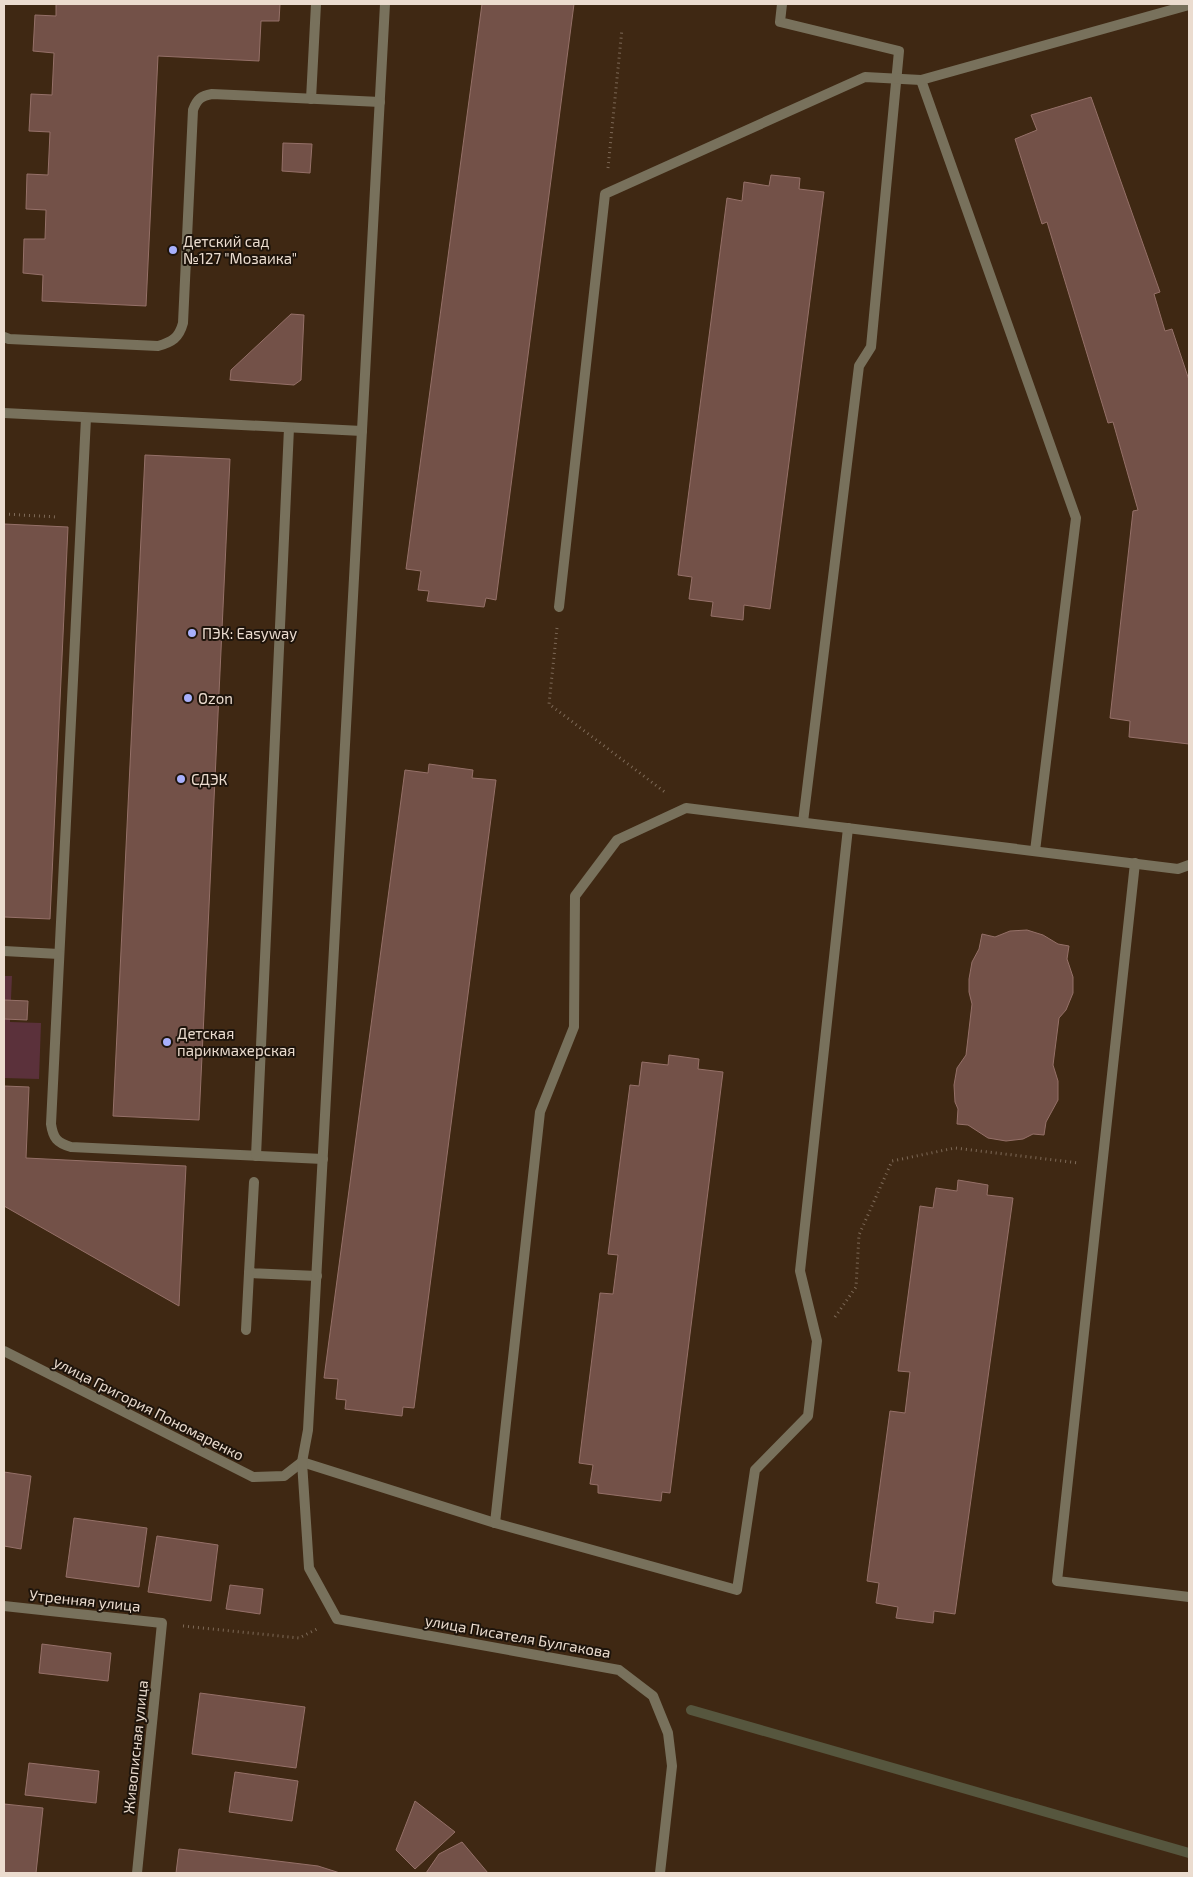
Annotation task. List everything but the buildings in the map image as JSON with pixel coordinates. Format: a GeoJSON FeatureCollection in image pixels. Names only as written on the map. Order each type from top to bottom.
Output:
{"type":"FeatureCollection","features":[{"type":"Feature","properties":{"kind":"street"},"geometry":{"type":"LineString","coordinates":[[311,99],[316,4]]}},
{"type":"Feature","properties":{"kind":"street"},"geometry":{"type":"LineString","coordinates":[[338,1619],[309,1568],[302,1462],[308,1430],[317,1276],[385,4]]}},
{"type":"Feature","properties":{"kind":"street"},"geometry":{"type":"LineString","coordinates":[[782,4],[780,22],[898,51],[871,347],[859,366],[803,822]]}},
{"type":"Feature","properties":{"kind":"street"},"geometry":{"type":"LineString","coordinates":[[559,608],[605,194],[865,77],[921,80],[1189,5]]}},
{"type":"Feature","properties":{"kind":"street"},"geometry":{"type":"LineString","coordinates":[[921,80],[1076,518],[1035,851]]}},
{"type":"Feature","properties":{"kind":"street"},"geometry":{"type":"LineString","coordinates":[[4,337],[9,339],[158,346],[172,342],[181,333],[193,110],[196,101],[203,95],[380,102]]}},
{"type":"Feature","properties":{"kind":"street"},"geometry":{"type":"LineString","coordinates":[[4,414],[362,431]]}},
{"type":"Feature","properties":{"kind":"street"},"geometry":{"type":"LineString","coordinates":[[86,418],[59,954],[52,1135],[60,1144],[71,1147],[323,1159]]}},
{"type":"Feature","properties":{"kind":"street"},"geometry":{"type":"LineString","coordinates":[[256,1156],[289,428]]}},
{"type":"Feature","properties":{"kind":"street"},"geometry":{"type":"LineString","coordinates":[[495,1523],[540,1112],[574,1027],[575,896],[616,840],[686,808],[1178,869],[1189,865]]}},
{"type":"Feature","properties":{"kind":"street"},"geometry":{"type":"LineString","coordinates":[[302,1462],[495,1523],[737,1590],[755,1470],[808,1416],[817,1341],[800,1271],[848,828]]}},
{"type":"Feature","properties":{"kind":"street"},"geometry":{"type":"LineString","coordinates":[[1135,864],[1057,1581],[1189,1597]]}},
{"type":"Feature","properties":{"kind":"street"},"geometry":{"type":"LineString","coordinates":[[4,951],[59,954]]}},
{"type":"Feature","properties":{"kind":"street"},"geometry":{"type":"LineString","coordinates":[[246,1330],[254,1182]]}},
{"type":"Feature","properties":{"kind":"street"},"geometry":{"type":"LineString","coordinates":[[249,1273],[317,1276]]}},
{"type":"Feature","properties":{"kind":"street","name":"улица Григория Пономаренко"},"geometry":{"type":"LineString","coordinates":[[4,1351],[253,1477],[284,1476],[302,1462]]}},
{"type":"Feature","properties":{"kind":"street","name":"Утренняя улица"},"geometry":{"type":"LineString","coordinates":[[4,1606],[162,1624]]}},
{"type":"Feature","properties":{"kind":"street","name":"улица Писателя Булгакова"},"geometry":{"type":"LineString","coordinates":[[338,1619],[619,1670],[653,1696],[668,1733],[672,1766],[660,1873]]}},
{"type":"Feature","properties":{"kind":"street","name":"Живописная улица"},"geometry":{"type":"LineString","coordinates":[[137,1873],[162,1624]]}},
{"type":"Feature","properties":{"kind":"path"},"geometry":{"type":"LineString","coordinates":[[605,194],[622,29]]}},
{"type":"Feature","properties":{"kind":"path"},"geometry":{"type":"LineString","coordinates":[[4,514],[81,518]]}},
{"type":"Feature","properties":{"kind":"path"},"geometry":{"type":"LineString","coordinates":[[559,608],[549,704],[686,808]]}},
{"type":"Feature","properties":{"kind":"path"},"geometry":{"type":"LineString","coordinates":[[817,1341],[856,1287],[859,1236],[892,1161],[954,1148],[1102,1166]]}},
{"type":"Feature","properties":{"kind":"path"},"geometry":{"type":"LineString","coordinates":[[162,1624],[299,1638],[338,1619]]}},
{"type":"Feature","properties":{"kind":"shaded area"},"geometry":{"type":"Polygon","coordinates":[[[4,976],[12,976],[10,1022],[41,1023],[39,1079],[4,1078],[4,976]]]}},
{"type":"Feature","properties":{"kind":"waterway"},"geometry":{"type":"LineString","coordinates":[[691,1710],[1189,1853]]}},
{"type":"Feature","properties":{"kind":"place","name":"Детский сад №127 \"Мозаика\""},"geometry":{"type":"Point","coordinates":[173,250]}},
{"type":"Feature","properties":{"kind":"place","name":"ПЭК: Easyway"},"geometry":{"type":"Point","coordinates":[192,633]}},
{"type":"Feature","properties":{"kind":"place","name":"Ozon"},"geometry":{"type":"Point","coordinates":[188,698]}},
{"type":"Feature","properties":{"kind":"place","name":"СДЭК"},"geometry":{"type":"Point","coordinates":[181,779]}},
{"type":"Feature","properties":{"kind":"place","name":"Детская парикмахерская"},"geometry":{"type":"Point","coordinates":[167,1042]}}]}
